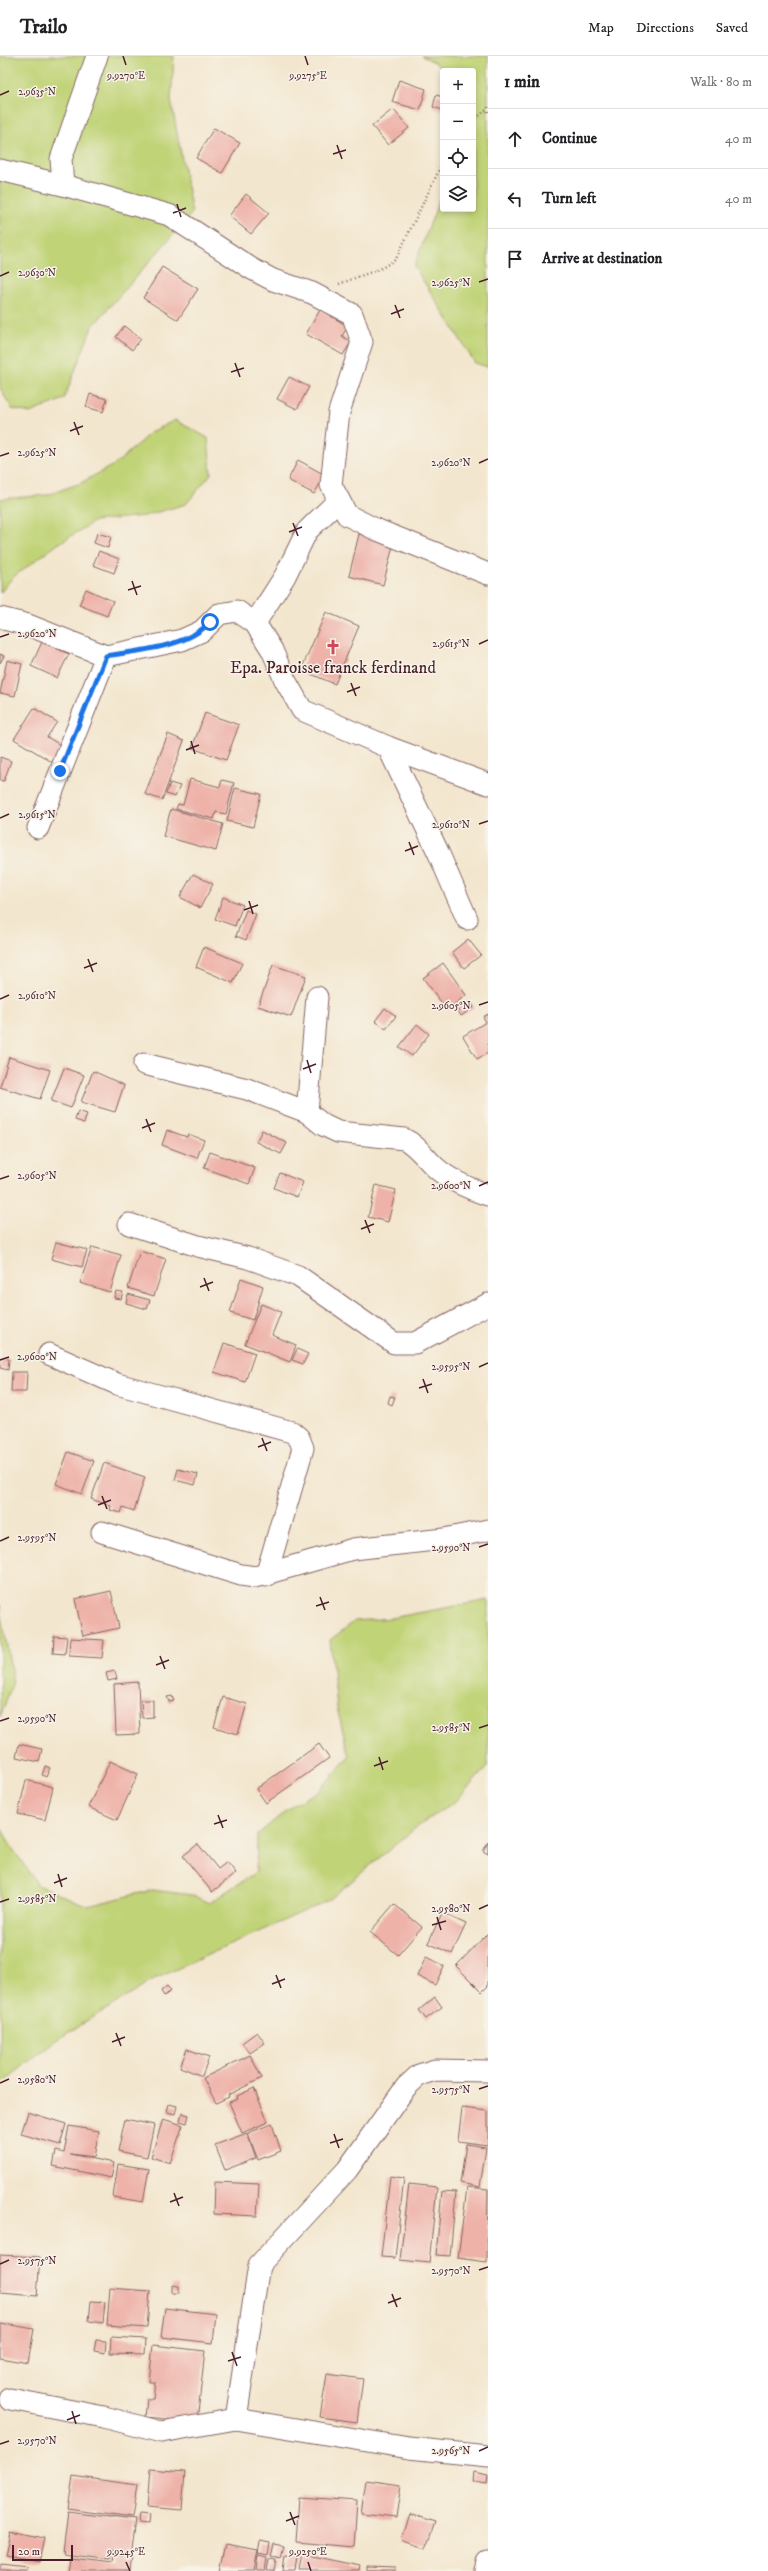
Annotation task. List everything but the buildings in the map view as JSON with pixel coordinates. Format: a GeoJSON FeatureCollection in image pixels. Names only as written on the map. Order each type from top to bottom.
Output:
{"type":"FeatureCollection","features":[{"type":"Feature","properties":{"kind":"street"},"geometry":{"type":"LineString","coordinates":[[63,185],[61,159],[97,56]]}},
{"type":"Feature","properties":{"kind":"street"},"geometry":{"type":"LineString","coordinates":[[0,170],[63,185],[168,215],[252,269],[273,280],[312,293],[352,314],[362,342],[339,412],[331,485],[347,515],[375,529],[488,574]]}},
{"type":"Feature","properties":{"kind":"street"},"geometry":{"type":"LineString","coordinates":[[255,623],[285,576],[307,531],[339,500]]}},
{"type":"Feature","properties":{"kind":"street"},"geometry":{"type":"LineString","coordinates":[[0,618],[28,625],[106,656],[182,640],[202,631],[219,614],[237,611],[255,623],[272,650],[285,680],[302,710],[388,747],[488,784]]}},
{"type":"Feature","properties":{"kind":"street"},"geometry":{"type":"LineString","coordinates":[[38,828],[106,656]]}},
{"type":"Feature","properties":{"kind":"street"},"geometry":{"type":"LineString","coordinates":[[388,747],[439,854],[467,919]]}},
{"type":"Feature","properties":{"kind":"street"},"geometry":{"type":"LineString","coordinates":[[307,1112],[317,997]]}},
{"type":"Feature","properties":{"kind":"street"},"geometry":{"type":"LineString","coordinates":[[144,1064],[248,1089],[307,1112],[323,1124],[338,1132],[404,1139],[410,1142],[437,1169],[465,1187],[488,1195]]}},
{"type":"Feature","properties":{"kind":"street"},"geometry":{"type":"LineString","coordinates":[[129,1224],[198,1246],[248,1258],[298,1276],[394,1343],[415,1343],[488,1304]]}},
{"type":"Feature","properties":{"kind":"street"},"geometry":{"type":"LineString","coordinates":[[50,1354],[117,1384],[292,1432],[299,1438],[303,1448],[266,1576]]}},
{"type":"Feature","properties":{"kind":"street"},"geometry":{"type":"LineString","coordinates":[[102,1532],[241,1575],[266,1576],[353,1549],[444,1539],[488,1530]]}},
{"type":"Feature","properties":{"kind":"street"},"geometry":{"type":"LineString","coordinates":[[236,2419],[259,2265],[347,2170],[406,2087],[419,2075],[435,2070],[488,2071]]}},
{"type":"Feature","properties":{"kind":"street"},"geometry":{"type":"LineString","coordinates":[[10,2399],[104,2417],[160,2432],[236,2419],[409,2448],[488,2456]]}},
{"type":"Feature","properties":{"kind":"street"},"geometry":{"type":"LineString","coordinates":[[486,2571],[488,2561]]}},
{"type":"Feature","properties":{"kind":"path"},"geometry":{"type":"LineString","coordinates":[[476,119],[487,110]]}},
{"type":"Feature","properties":{"kind":"path"},"geometry":{"type":"LineString","coordinates":[[312,293],[382,268],[396,259],[440,168]]}},
{"type":"Feature","properties":{"kind":"green space"},"geometry":{"type":"Polygon","coordinates":[[[0,56],[174,56],[171,100],[192,213],[92,327],[64,399],[30,413],[12,409],[0,388],[0,56]]]}},
{"type":"Feature","properties":{"kind":"green space"},"geometry":{"type":"Polygon","coordinates":[[[422,56],[488,56],[488,367],[475,363],[414,266],[440,198],[440,212],[476,212],[476,68],[441,68],[434,62],[422,56]]]}},
{"type":"Feature","properties":{"kind":"green space"},"geometry":{"type":"Polygon","coordinates":[[[175,420],[208,438],[211,474],[186,504],[144,516],[95,521],[58,544],[13,577],[0,593],[0,499],[47,495],[81,483],[117,463],[151,432],[175,420]]]}},
{"type":"Feature","properties":{"kind":"green space"},"geometry":{"type":"Polygon","coordinates":[[[488,1600],[488,1766],[457,1800],[414,1829],[329,1900],[157,1978],[53,2042],[0,2085],[0,1825],[10,1845],[38,1885],[88,1906],[152,1890],[192,1895],[209,1903],[256,1872],[257,1835],[293,1805],[320,1790],[349,1756],[337,1708],[330,1640],[355,1621],[391,1618],[488,1600]]]}},
{"type":"Feature","properties":{"kind":"green space"},"geometry":{"type":"Polygon","coordinates":[[[0,1605],[13,1682],[0,1717],[0,1605]]]}},
{"type":"Feature","properties":{"kind":"place","name":"Epa. Paroisse franck ferdinand"},"geometry":{"type":"Point","coordinates":[333,647]}},
{"type":"Feature","properties":{"kind":"route"},"geometry":{"type":"LineString","coordinates":[[60,771],[106,656],[182,640],[202,631],[210,622]]}}]}
